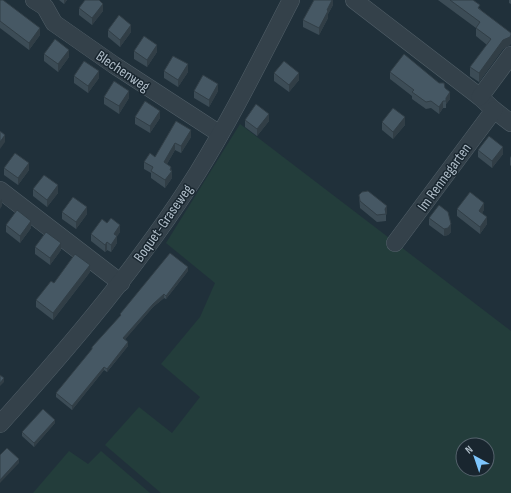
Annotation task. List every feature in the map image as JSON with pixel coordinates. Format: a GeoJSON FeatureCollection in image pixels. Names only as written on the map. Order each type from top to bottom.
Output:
{"type":"FeatureCollection","features":[{"type":"Feature","properties":{"kind":"street","name":"Blechenweg"},"geometry":{"type":"LineString","coordinates":[[34,0],[45,8],[54,23],[114,65],[220,134]]}},
{"type":"Feature","properties":{"kind":"street","name":"Boquet-Graseweg"},"geometry":{"type":"LineString","coordinates":[[0,424],[72,343],[121,283],[164,224],[198,172],[237,106],[292,0]]}},
{"type":"Feature","properties":{"kind":"street"},"geometry":{"type":"LineString","coordinates":[[354,0],[480,97],[511,124]]}},
{"type":"Feature","properties":{"kind":"street"},"geometry":{"type":"LineString","coordinates":[[480,97],[511,55]]}},
{"type":"Feature","properties":{"kind":"street","name":"Im Rennegarten"},"geometry":{"type":"LineString","coordinates":[[395,243],[494,110]]}},
{"type":"Feature","properties":{"kind":"street"},"geometry":{"type":"LineString","coordinates":[[0,190],[121,283]]}},
{"type":"Feature","properties":{"kind":"green space"},"geometry":{"type":"Polygon","coordinates":[[[240,124],[511,331],[511,493],[161,493],[105,445],[139,407],[172,433],[200,397],[161,364],[200,317],[215,283],[166,243],[240,124]]]}},
{"type":"Feature","properties":{"kind":"green space"},"geometry":{"type":"Polygon","coordinates":[[[69,451],[88,464],[101,451],[150,493],[33,493],[69,451]]]}},
{"type":"Feature","properties":{"kind":"building"},"geometry":{"type":"Polygon","coordinates":[[[0,0],[3,0],[40,28],[29,43],[0,21],[0,0]]]}},
{"type":"Feature","properties":{"kind":"building"},"geometry":{"type":"Polygon","coordinates":[[[85,0],[99,0],[103,4],[92,18],[79,8],[85,0]]]}},
{"type":"Feature","properties":{"kind":"building"},"geometry":{"type":"Polygon","coordinates":[[[314,0],[332,0],[319,28],[303,20],[314,0]]]}},
{"type":"Feature","properties":{"kind":"building"},"geometry":{"type":"Polygon","coordinates":[[[450,0],[473,0],[480,5],[478,8],[511,33],[510,37],[503,40],[479,73],[470,67],[491,39],[476,28],[480,22],[450,0]]]}},
{"type":"Feature","properties":{"kind":"building"},"geometry":{"type":"Polygon","coordinates":[[[119,15],[131,25],[120,40],[108,30],[119,15]]]}},
{"type":"Feature","properties":{"kind":"building"},"geometry":{"type":"Polygon","coordinates":[[[144,36],[157,45],[147,60],[134,51],[144,36]]]}},
{"type":"Feature","properties":{"kind":"building"},"geometry":{"type":"Polygon","coordinates":[[[55,39],[69,50],[58,64],[44,54],[55,39]]]}},
{"type":"Feature","properties":{"kind":"building"},"geometry":{"type":"Polygon","coordinates":[[[404,54],[439,83],[444,83],[445,88],[450,92],[446,98],[446,101],[443,101],[439,107],[431,101],[426,102],[412,92],[414,90],[390,72],[404,54]]]}},
{"type":"Feature","properties":{"kind":"building"},"geometry":{"type":"Polygon","coordinates":[[[173,56],[188,64],[178,80],[164,71],[173,56]]]}},
{"type":"Feature","properties":{"kind":"building"},"geometry":{"type":"Polygon","coordinates":[[[84,61],[99,71],[88,86],[74,76],[84,61]]]}},
{"type":"Feature","properties":{"kind":"building"},"geometry":{"type":"Polygon","coordinates":[[[284,61],[299,73],[289,85],[274,73],[284,61]]]}},
{"type":"Feature","properties":{"kind":"building"},"geometry":{"type":"Polygon","coordinates":[[[203,75],[218,84],[209,100],[194,91],[203,75]]]}},
{"type":"Feature","properties":{"kind":"building"},"geometry":{"type":"Polygon","coordinates":[[[114,81],[129,91],[119,106],[104,97],[114,81]]]}},
{"type":"Feature","properties":{"kind":"building"},"geometry":{"type":"Polygon","coordinates":[[[145,101],[160,111],[150,126],[135,117],[145,101]]]}},
{"type":"Feature","properties":{"kind":"building"},"geometry":{"type":"Polygon","coordinates":[[[256,104],[269,114],[257,129],[245,120],[256,104]]]}},
{"type":"Feature","properties":{"kind":"building"},"geometry":{"type":"Polygon","coordinates":[[[393,108],[405,117],[393,132],[382,122],[393,108]]]}},
{"type":"Feature","properties":{"kind":"building"},"geometry":{"type":"Polygon","coordinates":[[[176,121],[191,130],[181,146],[175,143],[164,162],[171,167],[170,170],[172,171],[165,180],[151,171],[153,167],[144,162],[150,153],[155,157],[176,121]]]}},
{"type":"Feature","properties":{"kind":"building"},"geometry":{"type":"Polygon","coordinates":[[[0,131],[5,135],[0,142],[0,131]]]}},
{"type":"Feature","properties":{"kind":"building"},"geometry":{"type":"Polygon","coordinates":[[[489,136],[503,147],[492,161],[478,150],[489,136]]]}},
{"type":"Feature","properties":{"kind":"building"},"geometry":{"type":"Polygon","coordinates":[[[15,153],[29,163],[18,178],[4,168],[15,153]]]}},
{"type":"Feature","properties":{"kind":"building"},"geometry":{"type":"Polygon","coordinates":[[[44,175],[58,185],[47,200],[33,189],[44,175]]]}},
{"type":"Feature","properties":{"kind":"building"},"geometry":{"type":"Polygon","coordinates":[[[368,191],[387,206],[385,209],[386,214],[377,215],[360,201],[359,195],[362,192],[368,191]]]}},
{"type":"Feature","properties":{"kind":"building"},"geometry":{"type":"Polygon","coordinates":[[[470,192],[484,203],[479,211],[487,217],[480,227],[457,209],[470,192]]]}},
{"type":"Feature","properties":{"kind":"building"},"geometry":{"type":"Polygon","coordinates":[[[73,197],[87,207],[76,222],[62,212],[73,197]]]}},
{"type":"Feature","properties":{"kind":"building"},"geometry":{"type":"Polygon","coordinates":[[[439,205],[448,212],[451,224],[448,228],[444,229],[429,218],[439,205]]]}},
{"type":"Feature","properties":{"kind":"building"},"geometry":{"type":"Polygon","coordinates":[[[17,210],[31,221],[20,236],[6,225],[17,210]]]}},
{"type":"Feature","properties":{"kind":"building"},"geometry":{"type":"Polygon","coordinates":[[[111,218],[120,225],[114,234],[117,236],[111,245],[107,242],[105,245],[91,234],[102,219],[107,223],[111,218]]]}},
{"type":"Feature","properties":{"kind":"building"},"geometry":{"type":"Polygon","coordinates":[[[46,232],[61,243],[50,258],[35,247],[46,232]]]}},
{"type":"Feature","properties":{"kind":"building"},"geometry":{"type":"Polygon","coordinates":[[[170,253],[188,267],[166,296],[164,294],[153,304],[123,338],[128,342],[107,369],[104,367],[72,406],[56,393],[170,253]]]}},
{"type":"Feature","properties":{"kind":"building"},"geometry":{"type":"Polygon","coordinates":[[[75,254],[90,265],[53,313],[36,300],[51,281],[54,283],[75,254]]]}},
{"type":"Feature","properties":{"kind":"building"},"geometry":{"type":"Polygon","coordinates":[[[0,375],[4,378],[0,383],[0,375]]]}},
{"type":"Feature","properties":{"kind":"building"},"geometry":{"type":"Polygon","coordinates":[[[43,409],[55,420],[34,443],[22,432],[43,409]]]}},
{"type":"Feature","properties":{"kind":"building"},"geometry":{"type":"Polygon","coordinates":[[[7,448],[19,459],[0,480],[0,455],[7,448]]]}}]}
